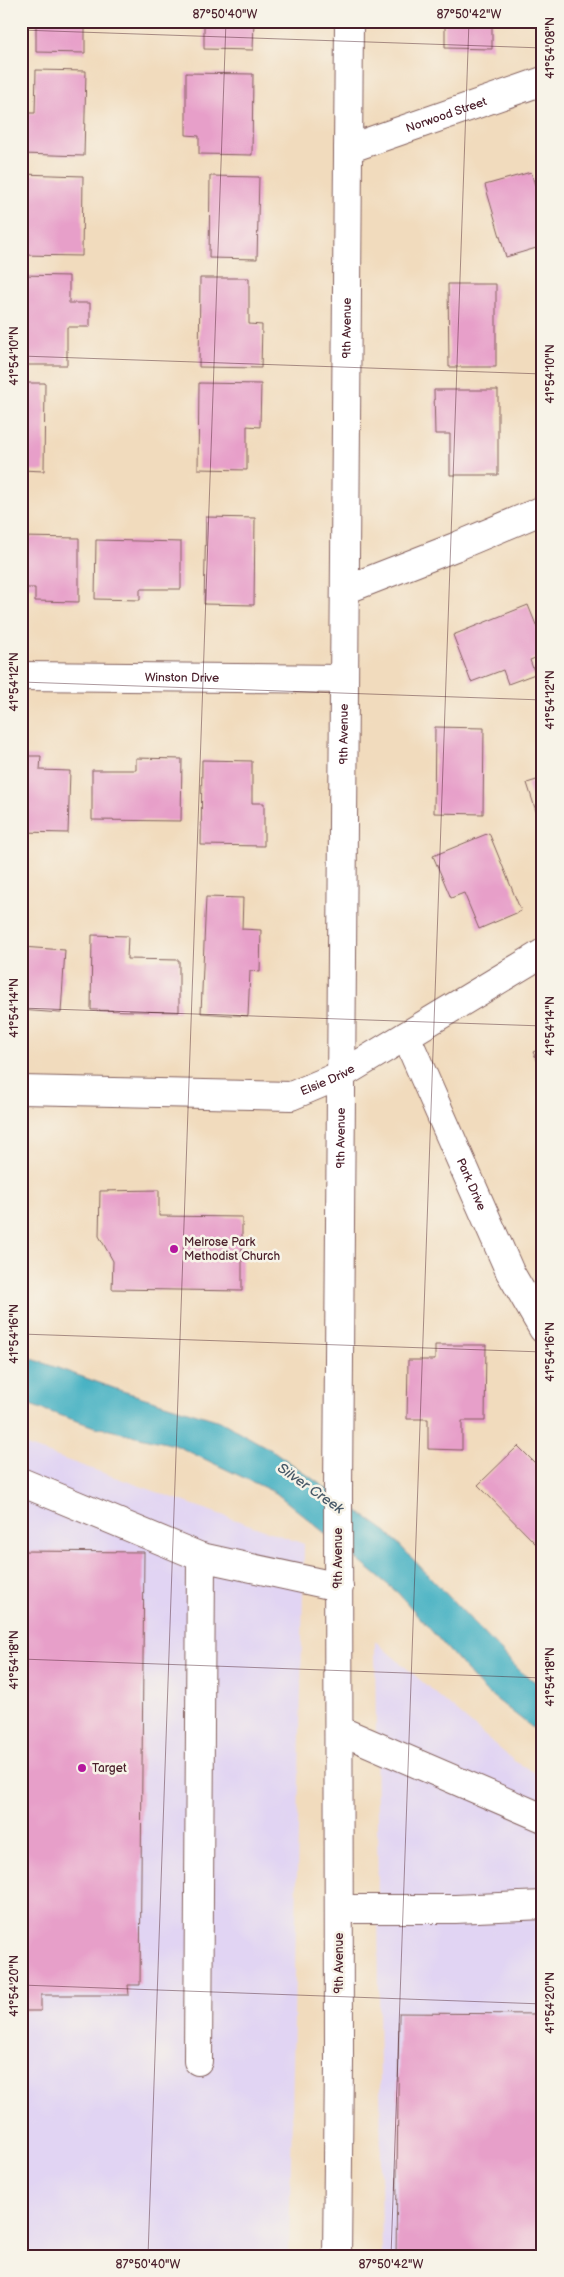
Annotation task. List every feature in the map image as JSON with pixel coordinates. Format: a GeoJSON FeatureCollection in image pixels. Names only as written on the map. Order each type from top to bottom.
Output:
{"type":"FeatureCollection","features":[{"type":"Feature","properties":{"kind":"street","name":"9th Avenue"},"geometry":{"type":"LineString","coordinates":[[337,2256],[339,1909],[338,1492],[349,21]]}},
{"type":"Feature","properties":{"kind":"street","name":"Norwood Street"},"geometry":{"type":"LineString","coordinates":[[348,149],[543,81]]}},
{"type":"Feature","properties":{"kind":"street"},"geometry":{"type":"LineString","coordinates":[[345,590],[543,510]]}},
{"type":"Feature","properties":{"kind":"street","name":"Winston Drive"},"geometry":{"type":"LineString","coordinates":[[21,676],[344,679]]}},
{"type":"Feature","properties":{"kind":"street","name":"Elsie Drive"},"geometry":{"type":"LineString","coordinates":[[21,1090],[291,1096],[341,1075],[543,953]]}},
{"type":"Feature","properties":{"kind":"street","name":"Park Drive"},"geometry":{"type":"LineString","coordinates":[[406,1036],[510,1272],[543,1329]]}},
{"type":"Feature","properties":{"kind":"street"},"geometry":{"type":"LineString","coordinates":[[21,1482],[201,1557],[339,1587]]}},
{"type":"Feature","properties":{"kind":"street"},"geometry":{"type":"LineString","coordinates":[[198,2061],[201,1557]]}},
{"type":"Feature","properties":{"kind":"street"},"geometry":{"type":"LineString","coordinates":[[339,1730],[543,1818]]}},
{"type":"Feature","properties":{"kind":"street"},"geometry":{"type":"LineString","coordinates":[[339,1909],[455,1909],[543,1905]]}},
{"type":"Feature","properties":{"kind":"shaded area"},"geometry":{"type":"Polygon","coordinates":[[[21,1444],[304,1544],[289,2256],[21,2256],[21,1444]]]}},
{"type":"Feature","properties":{"kind":"shaded area"},"geometry":{"type":"Polygon","coordinates":[[[375,1641],[514,1761],[543,1777],[543,2256],[382,2256],[375,1641]]]}},
{"type":"Feature","properties":{"kind":"water","name":"Silver Creek"},"geometry":{"type":"Polygon","coordinates":[[[21,1355],[119,1390],[220,1421],[275,1452],[387,1532],[521,1672],[543,1687],[543,1736],[483,1689],[398,1593],[276,1493],[175,1445],[92,1426],[21,1402],[21,1355]]]}},
{"type":"Feature","properties":{"kind":"building"},"geometry":{"type":"Polygon","coordinates":[[[36,21],[85,21],[85,53],[36,52],[36,21]]]}},
{"type":"Feature","properties":{"kind":"building"},"geometry":{"type":"Polygon","coordinates":[[[204,21],[254,21],[253,50],[204,49],[204,21]]]}},
{"type":"Feature","properties":{"kind":"building"},"geometry":{"type":"Polygon","coordinates":[[[445,21],[492,21],[492,49],[445,48],[445,21]]]}},
{"type":"Feature","properties":{"kind":"building"},"geometry":{"type":"Polygon","coordinates":[[[36,70],[86,71],[84,156],[22,154],[22,113],[35,113],[36,70]]]}},
{"type":"Feature","properties":{"kind":"building"},"geometry":{"type":"Polygon","coordinates":[[[186,73],[253,74],[252,155],[199,154],[199,136],[186,135],[186,73]]]}},
{"type":"Feature","properties":{"kind":"building"},"geometry":{"type":"Polygon","coordinates":[[[531,172],[535,185],[543,183],[543,246],[506,257],[485,185],[531,172]]]}},
{"type":"Feature","properties":{"kind":"building"},"geometry":{"type":"Polygon","coordinates":[[[22,174],[83,176],[82,256],[21,255],[22,174]]]}},
{"type":"Feature","properties":{"kind":"building"},"geometry":{"type":"Polygon","coordinates":[[[210,176],[259,177],[257,259],[209,258],[210,176]]]}},
{"type":"Feature","properties":{"kind":"building"},"geometry":{"type":"Polygon","coordinates":[[[21,275],[69,276],[69,303],[90,303],[90,327],[67,327],[67,365],[21,365],[21,275]]]}},
{"type":"Feature","properties":{"kind":"building"},"geometry":{"type":"Polygon","coordinates":[[[200,278],[249,278],[249,324],[262,325],[261,368],[199,367],[200,278]]]}},
{"type":"Feature","properties":{"kind":"building"},"geometry":{"type":"Polygon","coordinates":[[[448,284],[496,284],[496,367],[449,367],[448,284]]]}},
{"type":"Feature","properties":{"kind":"building"},"geometry":{"type":"Polygon","coordinates":[[[21,383],[45,383],[44,471],[21,470],[21,383]]]}},
{"type":"Feature","properties":{"kind":"building"},"geometry":{"type":"Polygon","coordinates":[[[199,383],[261,384],[260,427],[247,426],[247,470],[198,469],[199,383]]]}},
{"type":"Feature","properties":{"kind":"building"},"geometry":{"type":"Polygon","coordinates":[[[434,390],[498,390],[498,475],[450,475],[450,434],[435,434],[434,390]]]}},
{"type":"Feature","properties":{"kind":"building"},"geometry":{"type":"Polygon","coordinates":[[[206,517],[255,518],[254,605],[204,604],[206,517]]]}},
{"type":"Feature","properties":{"kind":"building"},"geometry":{"type":"Polygon","coordinates":[[[21,537],[79,538],[79,602],[35,601],[35,588],[21,588],[21,537]]]}},
{"type":"Feature","properties":{"kind":"building"},"geometry":{"type":"Polygon","coordinates":[[[96,540],[181,542],[181,589],[140,589],[140,600],[95,599],[96,540]]]}},
{"type":"Feature","properties":{"kind":"building"},"geometry":{"type":"Polygon","coordinates":[[[528,605],[543,642],[543,655],[530,660],[535,674],[508,684],[503,670],[471,682],[453,635],[528,605]]]}},
{"type":"Feature","properties":{"kind":"building"},"geometry":{"type":"Polygon","coordinates":[[[435,727],[484,728],[483,814],[434,813],[435,727]]]}},
{"type":"Feature","properties":{"kind":"building"},"geometry":{"type":"Polygon","coordinates":[[[21,756],[41,756],[40,770],[70,771],[68,833],[21,832],[21,756]]]}},
{"type":"Feature","properties":{"kind":"building"},"geometry":{"type":"Polygon","coordinates":[[[136,758],[182,759],[181,821],[92,820],[92,770],[136,770],[136,758]]]}},
{"type":"Feature","properties":{"kind":"building"},"geometry":{"type":"Polygon","coordinates":[[[202,760],[252,761],[252,803],[264,803],[264,846],[201,845],[202,760]]]}},
{"type":"Feature","properties":{"kind":"building"},"geometry":{"type":"Polygon","coordinates":[[[543,778],[543,830],[542,830],[527,783],[543,778]]]}},
{"type":"Feature","properties":{"kind":"building"},"geometry":{"type":"Polygon","coordinates":[[[489,833],[521,911],[479,929],[464,893],[451,898],[433,856],[489,833]]]}},
{"type":"Feature","properties":{"kind":"building"},"geometry":{"type":"Polygon","coordinates":[[[206,897],[243,898],[242,929],[261,930],[260,972],[250,971],[248,1016],[201,1013],[206,897]]]}},
{"type":"Feature","properties":{"kind":"building"},"geometry":{"type":"Polygon","coordinates":[[[92,935],[128,936],[127,959],[179,960],[179,1012],[91,1010],[92,935]]]}},
{"type":"Feature","properties":{"kind":"building"},"geometry":{"type":"Polygon","coordinates":[[[21,947],[65,950],[61,1013],[21,1010],[21,947]]]}},
{"type":"Feature","properties":{"kind":"building"},"geometry":{"type":"Polygon","coordinates":[[[543,1048],[543,1072],[533,1052],[543,1048]]]}},
{"type":"Feature","properties":{"kind":"building","name":"Melrose Park Methodist Church"},"geometry":{"type":"Polygon","coordinates":[[[159,1190],[159,1216],[242,1217],[242,1291],[112,1289],[113,1261],[99,1236],[100,1191],[159,1190]]]}},
{"type":"Feature","properties":{"kind":"building"},"geometry":{"type":"Polygon","coordinates":[[[435,1345],[486,1345],[485,1421],[462,1421],[462,1450],[428,1449],[428,1419],[407,1419],[408,1360],[435,1360],[435,1345]]]}},
{"type":"Feature","properties":{"kind":"building"},"geometry":{"type":"Polygon","coordinates":[[[518,1446],[543,1471],[543,1482],[540,1485],[543,1488],[543,1541],[538,1546],[478,1485],[518,1446]]]}},
{"type":"Feature","properties":{"kind":"building","name":"Target"},"geometry":{"type":"Polygon","coordinates":[[[21,1551],[144,1552],[140,1985],[128,1985],[129,1995],[41,1995],[41,2011],[21,2011],[21,1551]]]}},
{"type":"Feature","properties":{"kind":"building"},"geometry":{"type":"Polygon","coordinates":[[[399,2013],[543,2014],[543,2256],[396,2256],[399,2013]]]}},
{"type":"Feature","properties":{"kind":"place","name":"Melrose Park Methodist Church"},"geometry":{"type":"Point","coordinates":[174,1249]}},
{"type":"Feature","properties":{"kind":"place","name":"Target"},"geometry":{"type":"Point","coordinates":[82,1768]}}]}
